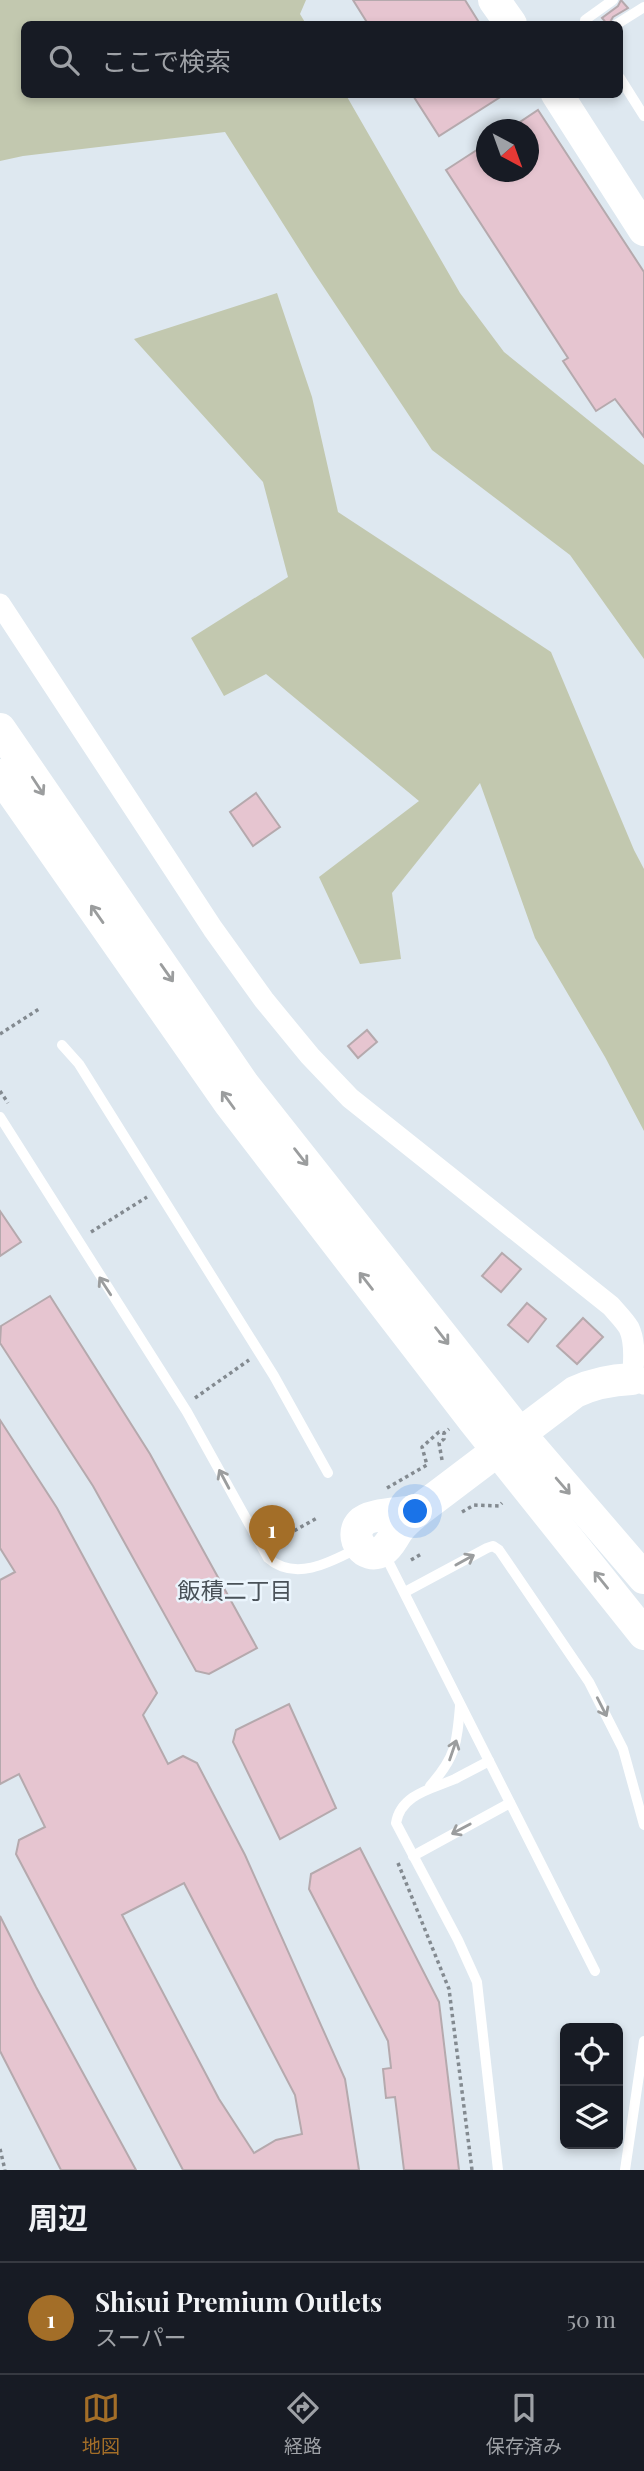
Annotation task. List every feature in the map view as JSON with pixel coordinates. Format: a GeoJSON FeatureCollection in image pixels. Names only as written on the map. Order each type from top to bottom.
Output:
{"type":"FeatureCollection","features":[{"type":"Feature","properties":{"kind":"street"},"geometry":{"type":"LineString","coordinates":[[494,0],[509,21]]}},
{"type":"Feature","properties":{"kind":"street"},"geometry":{"type":"LineString","coordinates":[[560,98],[644,230]]}},
{"type":"Feature","properties":{"kind":"street"},"geometry":{"type":"LineString","coordinates":[[0,604],[213,929],[264,1000],[310,1056],[350,1098],[611,1306],[628,1328],[633,1342],[638,1381],[608,1380],[581,1389],[418,1510],[393,1516],[372,1515],[366,1519],[356,1530],[355,1537],[390,1552]]}},
{"type":"Feature","properties":{"kind":"street"},"geometry":{"type":"LineString","coordinates":[[0,729],[244,1085],[509,1442],[644,1634]]}},
{"type":"Feature","properties":{"kind":"street"},"geometry":{"type":"LineString","coordinates":[[0,775],[12,817],[474,1422],[509,1442],[644,1578]]}},
{"type":"Feature","properties":{"kind":"lane"},"geometry":{"type":"LineString","coordinates":[[585,21],[613,0]]}},
{"type":"Feature","properties":{"kind":"lane"},"geometry":{"type":"LineString","coordinates":[[622,21],[644,7]]}},
{"type":"Feature","properties":{"kind":"lane"},"geometry":{"type":"LineString","coordinates":[[623,83],[644,116]]}},
{"type":"Feature","properties":{"kind":"lane"},"geometry":{"type":"LineString","coordinates":[[62,1045],[79,1064],[260,1353],[328,1473]]}},
{"type":"Feature","properties":{"kind":"lane"},"geometry":{"type":"LineString","coordinates":[[0,1117],[187,1412],[268,1558],[283,1567],[302,1569],[390,1552],[404,1592],[595,1971]]}},
{"type":"Feature","properties":{"kind":"lane"},"geometry":{"type":"LineString","coordinates":[[404,1592],[487,1548],[493,1546],[499,1550],[589,1682],[623,1749],[644,1825]]}},
{"type":"Feature","properties":{"kind":"lane"},"geometry":{"type":"LineString","coordinates":[[427,1789],[441,1774],[454,1751],[459,1731],[460,1703]]}},
{"type":"Feature","properties":{"kind":"lane"},"geometry":{"type":"LineString","coordinates":[[489,1761],[453,1780],[427,1789],[404,1803],[398,1811],[396,1823],[458,1940],[477,1982],[498,2170]]}},
{"type":"Feature","properties":{"kind":"lane"},"geometry":{"type":"LineString","coordinates":[[413,1856],[510,1803]]}},
{"type":"Feature","properties":{"kind":"lane"},"geometry":{"type":"LineString","coordinates":[[625,2170],[644,2041]]}},
{"type":"Feature","properties":{"kind":"path"},"geometry":{"type":"LineString","coordinates":[[0,1034],[39,1009]]}},
{"type":"Feature","properties":{"kind":"path"},"geometry":{"type":"LineString","coordinates":[[90,1233],[158,1190]]}},
{"type":"Feature","properties":{"kind":"path"},"geometry":{"type":"LineString","coordinates":[[194,1398],[260,1353]]}},
{"type":"Feature","properties":{"kind":"path"},"geometry":{"type":"LineString","coordinates":[[384,1489],[427,1465],[422,1447],[439,1432],[444,1433],[449,1429]]}},
{"type":"Feature","properties":{"kind":"path"},"geometry":{"type":"LineString","coordinates":[[443,1469],[439,1443],[444,1439],[444,1433]]}},
{"type":"Feature","properties":{"kind":"path"},"geometry":{"type":"LineString","coordinates":[[462,1511],[474,1505],[499,1506],[502,1503]]}},
{"type":"Feature","properties":{"kind":"path"},"geometry":{"type":"LineString","coordinates":[[390,1552],[423,1553]]}},
{"type":"Feature","properties":{"kind":"path"},"geometry":{"type":"LineString","coordinates":[[390,1552],[413,1569]]}},
{"type":"Feature","properties":{"kind":"path"},"geometry":{"type":"LineString","coordinates":[[394,1853],[449,1989],[472,2170]]}},
{"type":"Feature","properties":{"kind":"path"},"geometry":{"type":"LineString","coordinates":[[0,2149],[5,2170]]}},
{"type":"Feature","properties":{"kind":"green space"},"geometry":{"type":"Polygon","coordinates":[[[0,0],[306,0],[300,14],[304,21],[21,21],[21,98],[348,98],[460,293],[504,352],[644,465],[644,659],[570,555],[432,450],[225,132],[0,161],[0,0]]]}},
{"type":"Feature","properties":{"kind":"green space"},"geometry":{"type":"Polygon","coordinates":[[[277,293],[312,397],[338,512],[551,652],[644,869],[644,1131],[605,1057],[535,938],[480,783],[392,893],[401,959],[360,964],[319,877],[419,801],[266,674],[224,696],[191,638],[288,577],[263,482],[134,339],[277,293]]]}},
{"type":"Feature","properties":{"kind":"building"},"geometry":{"type":"Polygon","coordinates":[[[353,0],[465,0],[478,21],[366,21],[353,0]]]}},
{"type":"Feature","properties":{"kind":"building"},"geometry":{"type":"Polygon","coordinates":[[[621,0],[628,8],[611,21],[604,21],[602,18],[618,6],[621,0]]]}},
{"type":"Feature","properties":{"kind":"building"},"geometry":{"type":"Polygon","coordinates":[[[415,98],[499,98],[439,136],[415,98]]]}},
{"type":"Feature","properties":{"kind":"building"},"geometry":{"type":"Polygon","coordinates":[[[538,110],[644,272],[644,437],[615,399],[596,411],[563,361],[568,358],[446,170],[476,150],[476,182],[539,182],[539,119],[524,119],[538,110]]]}},
{"type":"Feature","properties":{"kind":"building"},"geometry":{"type":"Polygon","coordinates":[[[256,793],[280,827],[253,846],[230,812],[256,793]]]}},
{"type":"Feature","properties":{"kind":"building"},"geometry":{"type":"Polygon","coordinates":[[[367,1030],[377,1042],[358,1058],[348,1046],[367,1030]]]}},
{"type":"Feature","properties":{"kind":"building"},"geometry":{"type":"Polygon","coordinates":[[[0,1211],[21,1242],[0,1256],[0,1211]]]}},
{"type":"Feature","properties":{"kind":"building"},"geometry":{"type":"Polygon","coordinates":[[[502,1253],[521,1269],[501,1292],[482,1276],[502,1253]]]}},
{"type":"Feature","properties":{"kind":"building"},"geometry":{"type":"Polygon","coordinates":[[[50,1296],[150,1454],[257,1648],[209,1674],[196,1671],[93,1486],[0,1343],[1,1326],[50,1296]]]}},
{"type":"Feature","properties":{"kind":"building"},"geometry":{"type":"Polygon","coordinates":[[[527,1303],[546,1319],[528,1342],[508,1325],[527,1303]]]}},
{"type":"Feature","properties":{"kind":"building"},"geometry":{"type":"Polygon","coordinates":[[[583,1318],[603,1337],[577,1364],[557,1346],[583,1318]]]}},
{"type":"Feature","properties":{"kind":"building"},"geometry":{"type":"Polygon","coordinates":[[[0,1420],[57,1508],[157,1693],[143,1715],[168,1764],[183,1756],[197,1763],[245,1855],[345,2079],[359,2170],[183,2170],[16,1854],[19,1840],[45,1827],[19,1774],[0,1784],[0,1580],[15,1572],[0,1548],[0,1420]],[[184,1883],[122,1915],[219,2099],[254,2153],[276,2140],[302,2134],[295,2095],[184,1883]]]}},
{"type":"Feature","properties":{"kind":"building"},"geometry":{"type":"Polygon","coordinates":[[[289,1704],[336,1808],[280,1839],[233,1742],[236,1730],[289,1704]]]}},
{"type":"Feature","properties":{"kind":"building"},"geometry":{"type":"Polygon","coordinates":[[[360,1848],[439,2002],[459,2170],[404,2170],[395,2097],[386,2098],[383,2069],[391,2068],[388,2041],[309,1889],[311,1874],[360,1848]]]}},
{"type":"Feature","properties":{"kind":"building"},"geometry":{"type":"Polygon","coordinates":[[[0,1916],[136,2170],[61,2170],[0,2051],[0,1916]]]}},
{"type":"Feature","properties":{"kind":"place","name":"Shisui Premium Outlets"},"geometry":{"type":"Point","coordinates":[272,1563]}},
{"type":"Feature","properties":{"kind":"district","name":"飯積二丁目"},"geometry":{"type":"Point","coordinates":[235,1591]}}]}
